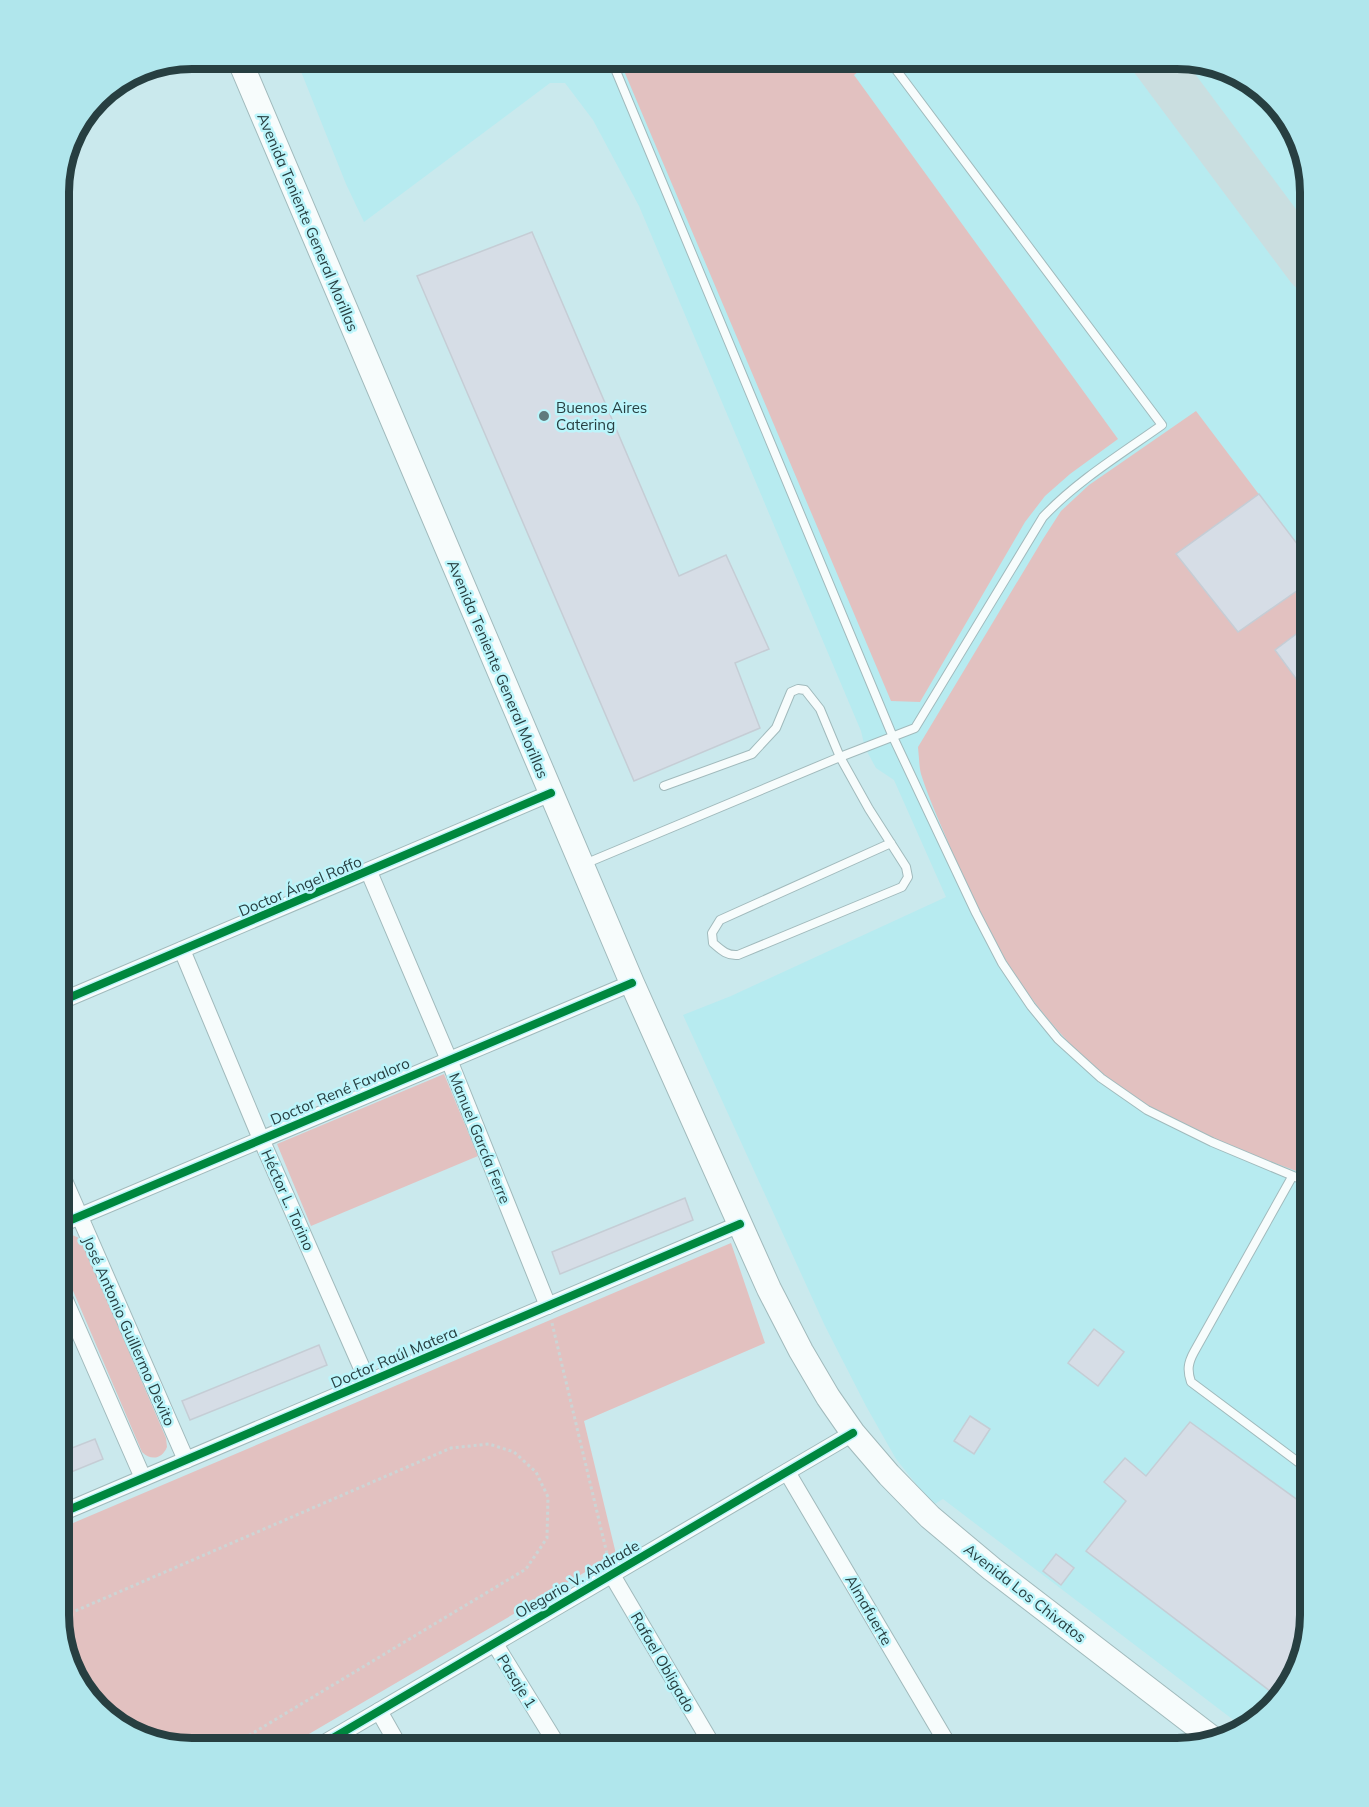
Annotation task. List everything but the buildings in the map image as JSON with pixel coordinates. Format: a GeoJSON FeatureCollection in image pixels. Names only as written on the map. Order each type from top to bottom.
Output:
{"type":"FeatureCollection","features":[{"type":"Feature","properties":{"kind":"main road","name":"Avenida Teniente General Morillas"},"geometry":{"type":"LineString","coordinates":[[244,69],[632,982],[769,1289],[801,1351],[828,1397],[853,1433]]}},
{"type":"Feature","properties":{"kind":"main road","name":"Avenida Los Chivatos"},"geometry":{"type":"LineString","coordinates":[[853,1433],[889,1476],[930,1518],[992,1569],[1207,1734]]}},
{"type":"Feature","properties":{"kind":"street","name":"Doctor Ángel Roffo"},"geometry":{"type":"LineString","coordinates":[[69,998],[551,793]]}},
{"type":"Feature","properties":{"kind":"street","name":"Manuel García Ferre"},"geometry":{"type":"LineString","coordinates":[[369,872],[449,1060],[548,1306]]}},
{"type":"Feature","properties":{"kind":"street","name":"Héctor L. Torino"},"geometry":{"type":"LineString","coordinates":[[182,950],[261,1139],[368,1382]]}},
{"type":"Feature","properties":{"kind":"street","name":"Doctor René Favaloro"},"geometry":{"type":"LineString","coordinates":[[69,1220],[632,982]]}},
{"type":"Feature","properties":{"kind":"street","name":"José Antonio Guillermo Devito"},"geometry":{"type":"LineString","coordinates":[[69,1192],[186,1460]]}},
{"type":"Feature","properties":{"kind":"street","name":"Doctor Raúl Matera"},"geometry":{"type":"LineString","coordinates":[[69,1509],[740,1224]]}},
{"type":"Feature","properties":{"kind":"street"},"geometry":{"type":"LineString","coordinates":[[69,1311],[143,1478]]}},
{"type":"Feature","properties":{"kind":"street","name":"Olegario V. Andrade"},"geometry":{"type":"LineString","coordinates":[[334,1738],[853,1433]]}},
{"type":"Feature","properties":{"kind":"street","name":"Almafuerte"},"geometry":{"type":"LineString","coordinates":[[787,1472],[944,1738]]}},
{"type":"Feature","properties":{"kind":"street","name":"Rafael Obligado"},"geometry":{"type":"LineString","coordinates":[[612,1575],[708,1738]]}},
{"type":"Feature","properties":{"kind":"street","name":"Pasaje 1"},"geometry":{"type":"LineString","coordinates":[[495,1644],[552,1738]]}},
{"type":"Feature","properties":{"kind":"street"},"geometry":{"type":"LineString","coordinates":[[379,1711],[394,1738]]}},
{"type":"Feature","properties":{"kind":"lane"},"geometry":{"type":"LineString","coordinates":[[615,69],[893,737],[976,914],[1002,963],[1031,1006],[1058,1039],[1101,1078],[1147,1110],[1212,1142],[1300,1180]]}},
{"type":"Feature","properties":{"kind":"lane"},"geometry":{"type":"LineString","coordinates":[[582,865],[915,728],[1043,517],[1078,484],[1162,425],[895,69]]}},
{"type":"Feature","properties":{"kind":"lane"},"geometry":{"type":"LineString","coordinates":[[664,786],[752,754],[776,728],[790,692],[798,689],[805,690],[820,709],[840,757],[906,867],[908,877],[902,887],[738,955],[732,955],[713,943],[712,933],[720,920],[891,843]]}},
{"type":"Feature","properties":{"kind":"lane"},"geometry":{"type":"LineString","coordinates":[[1292,1177],[1194,1352],[1189,1362],[1188,1373],[1191,1382],[1300,1463]]}},
{"type":"Feature","properties":{"kind":"path"},"geometry":{"type":"LineString","coordinates":[[548,1306],[612,1575]]}},
{"type":"Feature","properties":{"kind":"path"},"geometry":{"type":"LineString","coordinates":[[69,1614],[451,1448],[489,1444],[514,1452],[536,1472],[548,1497],[547,1538],[526,1569],[246,1738]]}},
{"type":"Feature","properties":{"kind":"shaded area"},"geometry":{"type":"Polygon","coordinates":[[[300,69],[1185,69],[1209,73],[1238,85],[1252,94],[1275,117],[1296,160],[1300,192],[1300,1615],[1298,1639],[1287,1669],[1269,1696],[1245,1717],[1236,1722],[943,1499],[933,1505],[896,1459],[825,1326],[683,1015],[731,996],[946,897],[894,780],[876,768],[865,748],[861,731],[639,206],[593,120],[565,83],[550,83],[364,222],[346,184],[300,69]]]}},
{"type":"Feature","properties":{"kind":"shaded area"},"geometry":{"type":"Polygon","coordinates":[[[623,69],[862,69],[854,75],[1118,439],[1070,474],[1045,496],[1025,522],[920,702],[891,701],[623,69]]]}},
{"type":"Feature","properties":{"kind":"shaded area"},"geometry":{"type":"Polygon","coordinates":[[[1196,411],[1300,549],[1300,1172],[1190,1128],[1152,1108],[1118,1086],[1058,1031],[1010,967],[989,932],[955,859],[921,774],[918,747],[1061,511],[1089,485],[1196,411]]]}},
{"type":"Feature","properties":{"kind":"shaded area"},"geometry":{"type":"Polygon","coordinates":[[[444,1074],[478,1156],[311,1226],[277,1144],[444,1074]]]}},
{"type":"Feature","properties":{"kind":"shaded area"},"geometry":{"type":"Polygon","coordinates":[[[69,1234],[79,1238],[82,1242],[166,1438],[167,1447],[159,1456],[153,1458],[142,1452],[69,1281],[69,1234]]]}},
{"type":"Feature","properties":{"kind":"shaded area"},"geometry":{"type":"Polygon","coordinates":[[[731,1243],[765,1343],[584,1421],[616,1554],[302,1738],[168,1736],[138,1725],[111,1707],[90,1683],[71,1639],[69,1525],[731,1243]]]}},
{"type":"Feature","properties":{"kind":"taxiway"},"geometry":{"type":"LineString","coordinates":[[1161,69],[1300,255]]}},
{"type":"Feature","properties":{"kind":"cycle path"},"geometry":{"type":"LineString","coordinates":[[69,998],[551,793]]}},
{"type":"Feature","properties":{"kind":"cycle path"},"geometry":{"type":"LineString","coordinates":[[69,1221],[632,983]]}},
{"type":"Feature","properties":{"kind":"cycle path"},"geometry":{"type":"LineString","coordinates":[[69,1510],[740,1224]]}},
{"type":"Feature","properties":{"kind":"cycle path"},"geometry":{"type":"LineString","coordinates":[[333,1738],[853,1433]]}},
{"type":"Feature","properties":{"kind":"place","name":"Buenos Aires Catering"},"geometry":{"type":"Point","coordinates":[544,416]}}]}
